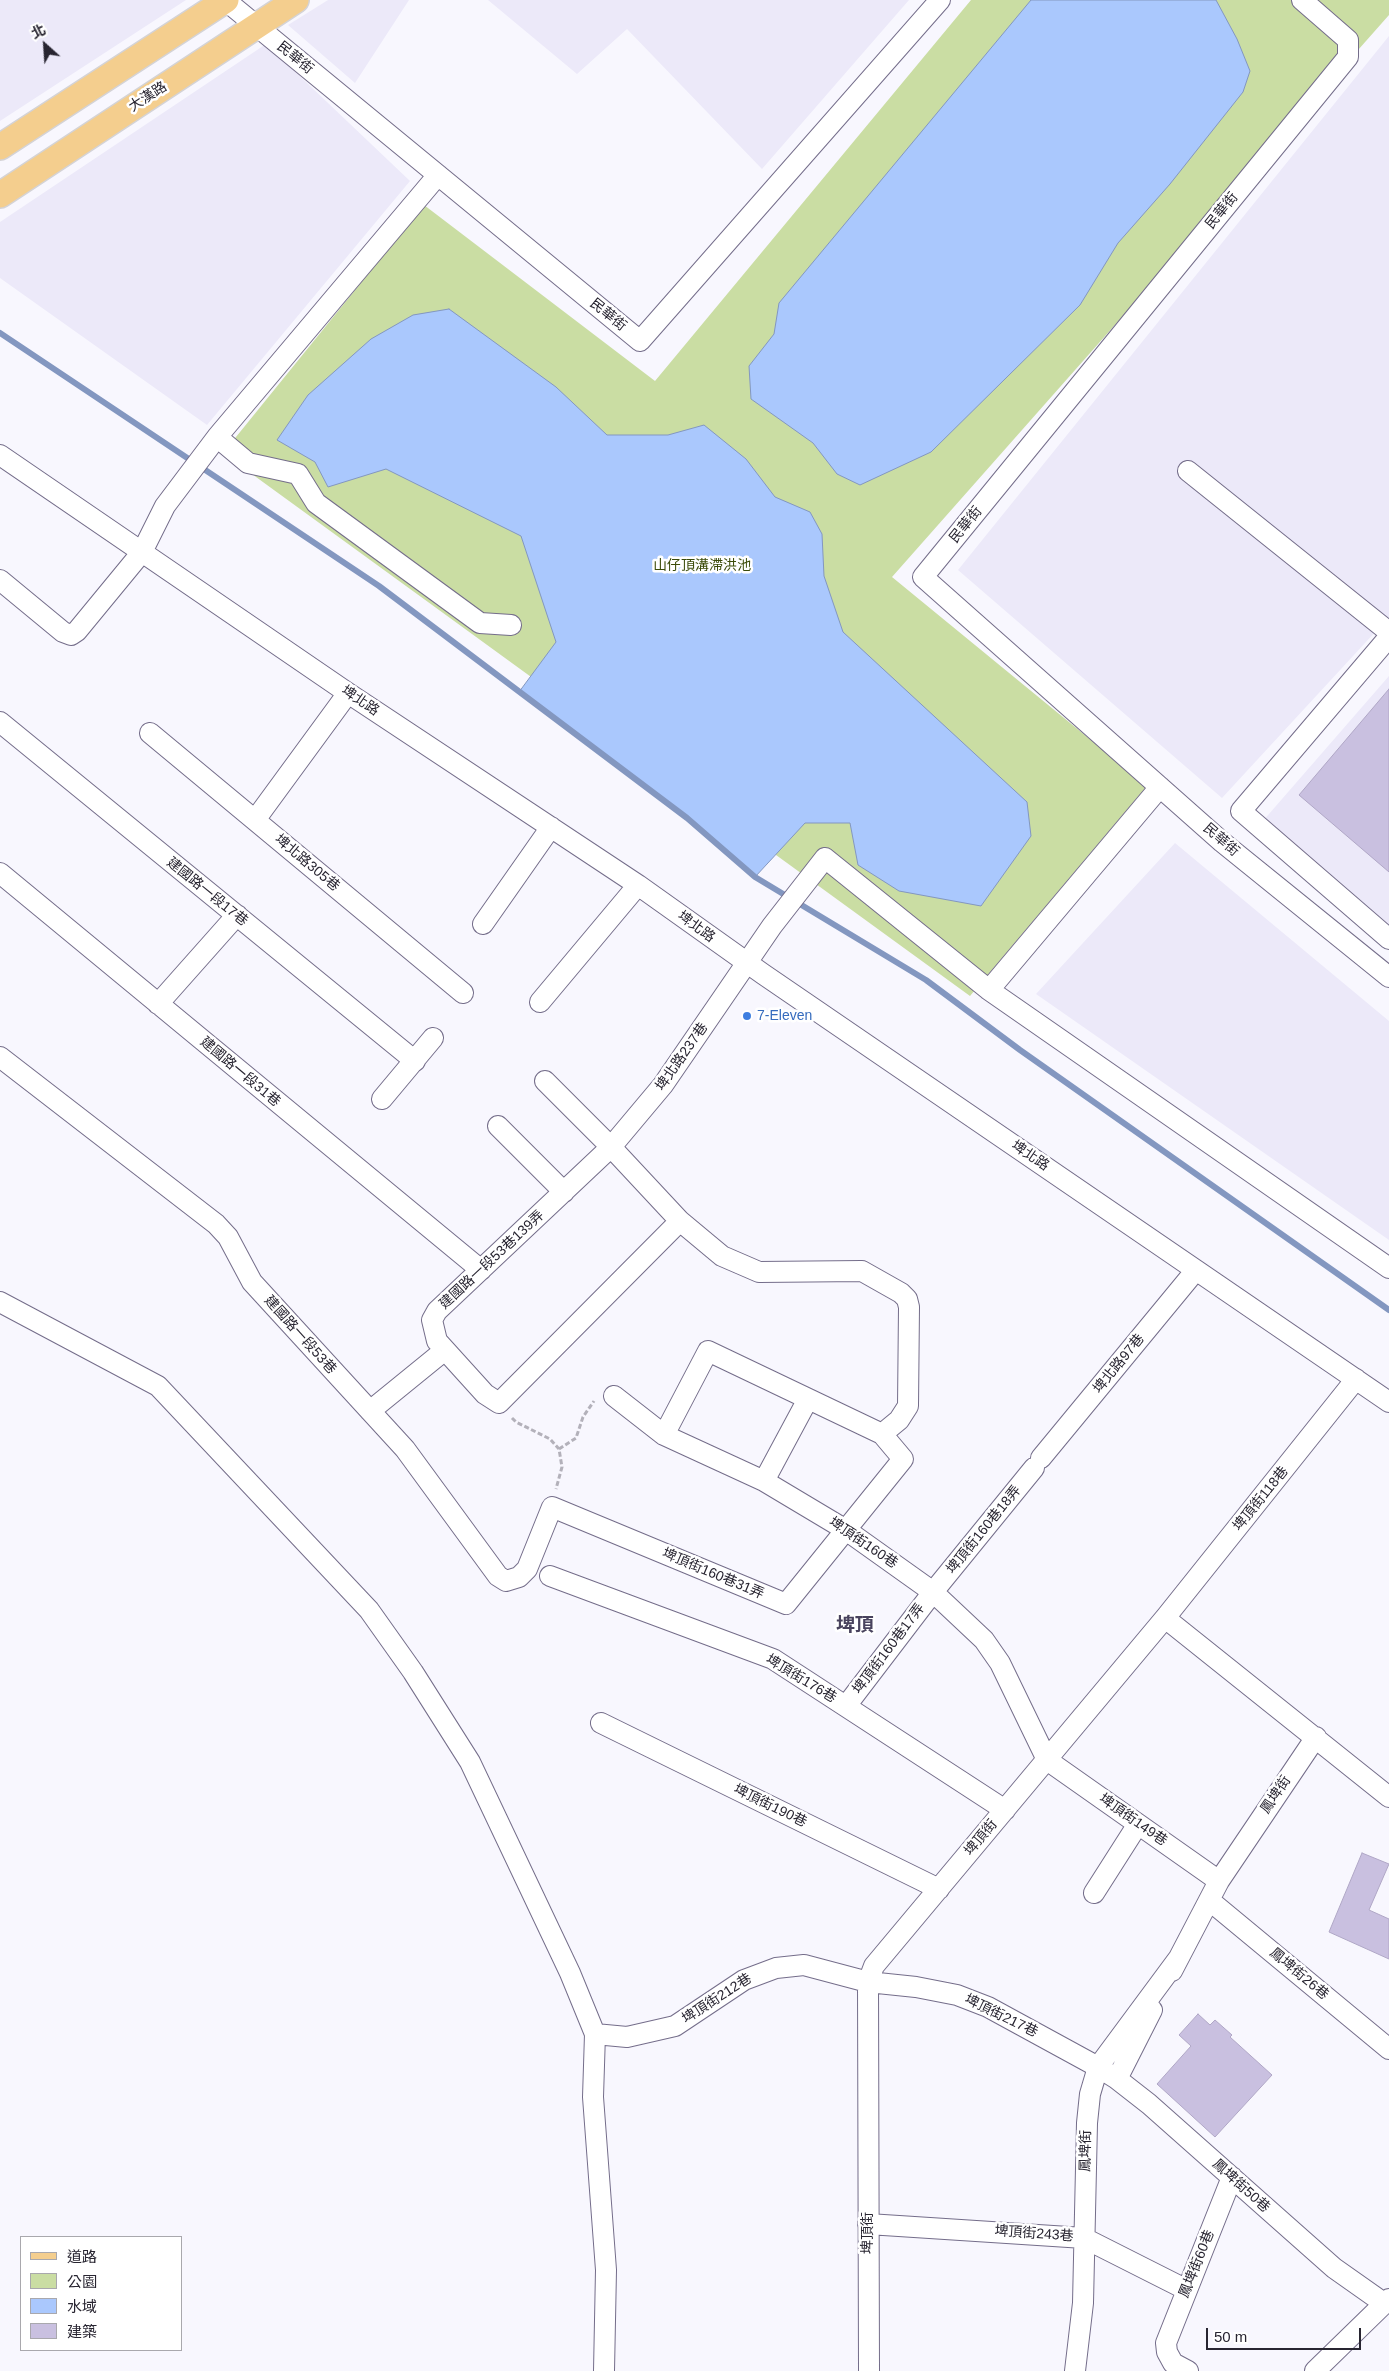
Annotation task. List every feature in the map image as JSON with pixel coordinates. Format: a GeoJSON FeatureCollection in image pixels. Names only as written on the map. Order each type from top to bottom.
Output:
{"type":"FeatureCollection","features":[{"type":"Feature","properties":{"kind":"main road"},"geometry":{"type":"LineString","coordinates":[[0,147],[225,0]]}},
{"type":"Feature","properties":{"kind":"main road","name":"大漢路"},"geometry":{"type":"LineString","coordinates":[[0,195],[296,0]]}},
{"type":"Feature","properties":{"kind":"street","name":"民華街"},"geometry":{"type":"LineString","coordinates":[[225,0],[640,341],[940,0]]}},
{"type":"Feature","properties":{"kind":"street","name":"民華街"},"geometry":{"type":"LineString","coordinates":[[1302,0],[1348,40],[1348,57],[923,577],[1222,842],[1389,978]]}},
{"type":"Feature","properties":{"kind":"street"},"geometry":{"type":"LineString","coordinates":[[0,580],[63,632],[71,635],[77,631],[142,552],[165,506],[217,437],[438,175]]}},
{"type":"Feature","properties":{"kind":"street"},"geometry":{"type":"LineString","coordinates":[[217,437],[248,462],[298,474],[316,503],[480,623],[512,625]]}},
{"type":"Feature","properties":{"kind":"street","name":"埤北路"},"geometry":{"type":"LineString","coordinates":[[0,455],[348,693],[638,885],[747,963],[1389,1402]]}},
{"type":"Feature","properties":{"kind":"street"},"geometry":{"type":"LineString","coordinates":[[1188,471],[1389,632]]}},
{"type":"Feature","properties":{"kind":"street"},"geometry":{"type":"LineString","coordinates":[[1389,637],[1241,811],[1389,939]]}},
{"type":"Feature","properties":{"kind":"street"},"geometry":{"type":"LineString","coordinates":[[255,820],[348,693]]}},
{"type":"Feature","properties":{"kind":"street","name":"建國路一段17巷"},"geometry":{"type":"LineString","coordinates":[[0,722],[415,1061]]}},
{"type":"Feature","properties":{"kind":"street","name":"埤北路305巷"},"geometry":{"type":"LineString","coordinates":[[150,733],[463,994]]}},
{"type":"Feature","properties":{"kind":"street"},"geometry":{"type":"LineString","coordinates":[[1160,786],[989,990],[1389,1268]]}},
{"type":"Feature","properties":{"kind":"street"},"geometry":{"type":"LineString","coordinates":[[483,924],[551,827]]}},
{"type":"Feature","properties":{"kind":"street","name":"埤北路237巷"},"geometry":{"type":"LineString","coordinates":[[612,1147],[663,1085],[772,926],[825,858],[989,990]]}},
{"type":"Feature","properties":{"kind":"street","name":"建國路一段31巷"},"geometry":{"type":"LineString","coordinates":[[0,873],[481,1270]]}},
{"type":"Feature","properties":{"kind":"street"},"geometry":{"type":"LineString","coordinates":[[540,1002],[638,885]]}},
{"type":"Feature","properties":{"kind":"street"},"geometry":{"type":"LineString","coordinates":[[158,1004],[237,915]]}},
{"type":"Feature","properties":{"kind":"street"},"geometry":{"type":"LineString","coordinates":[[382,1099],[433,1038]]}},
{"type":"Feature","properties":{"kind":"street","name":"建國路一段53巷"},"geometry":{"type":"LineString","coordinates":[[0,1058],[216,1224],[228,1237],[252,1282],[404,1449],[498,1576],[506,1581],[519,1577],[527,1569],[552,1507]]}},
{"type":"Feature","properties":{"kind":"street"},"geometry":{"type":"LineString","coordinates":[[545,1081],[612,1147],[680,1221],[722,1256],[758,1272],[862,1271],[901,1293],[907,1299],[909,1307],[908,1406],[899,1420],[882,1434]]}},
{"type":"Feature","properties":{"kind":"street"},"geometry":{"type":"LineString","coordinates":[[498,1126],[564,1192]]}},
{"type":"Feature","properties":{"kind":"street","name":"建國路一段53巷139弄"},"geometry":{"type":"LineString","coordinates":[[499,1402],[485,1394],[445,1350],[437,1340],[432,1320],[437,1311],[612,1147]]}},
{"type":"Feature","properties":{"kind":"street"},"geometry":{"type":"LineString","coordinates":[[499,1402],[680,1221]]}},
{"type":"Feature","properties":{"kind":"street","name":"埤北路97巷"},"geometry":{"type":"LineString","coordinates":[[1038,1463],[1196,1270]]}},
{"type":"Feature","properties":{"kind":"street"},"geometry":{"type":"LineString","coordinates":[[0,1302],[158,1386],[369,1610],[414,1672],[470,1762],[570,1973],[595,2034],[593,2097],[606,2270],[604,2371]]}},
{"type":"Feature","properties":{"kind":"street"},"geometry":{"type":"LineString","coordinates":[[370,1411],[445,1350]]}},
{"type":"Feature","properties":{"kind":"street"},"geometry":{"type":"LineString","coordinates":[[664,1436],[708,1351],[882,1434],[903,1459],[846,1530]]}},
{"type":"Feature","properties":{"kind":"street","name":"埤頂街118巷"},"geometry":{"type":"LineString","coordinates":[[1165,1618],[1356,1379]]}},
{"type":"Feature","properties":{"kind":"street","name":"埤頂街160巷"},"geometry":{"type":"LineString","coordinates":[[614,1396],[664,1436],[764,1481],[846,1530],[933,1592],[984,1640],[1000,1663],[1047,1760]]}},
{"type":"Feature","properties":{"kind":"street"},"geometry":{"type":"LineString","coordinates":[[764,1481],[808,1399]]}},
{"type":"Feature","properties":{"kind":"street","name":"埤頂街160巷18弄"},"geometry":{"type":"LineString","coordinates":[[933,1592],[1038,1463]]}},
{"type":"Feature","properties":{"kind":"street","name":"埤頂街160巷31弄"},"geometry":{"type":"LineString","coordinates":[[552,1507],[786,1604],[846,1530]]}},
{"type":"Feature","properties":{"kind":"street","name":"埤頂街176巷"},"geometry":{"type":"LineString","coordinates":[[550,1576],[773,1659],[1005,1810]]}},
{"type":"Feature","properties":{"kind":"street","name":"埤頂街160巷17弄"},"geometry":{"type":"LineString","coordinates":[[846,1706],[933,1592]]}},
{"type":"Feature","properties":{"kind":"street"},"geometry":{"type":"LineString","coordinates":[[1165,1618],[1389,1797]]}},
{"type":"Feature","properties":{"kind":"street","name":"埤頂街"},"geometry":{"type":"LineString","coordinates":[[869,2371],[868,1982],[874,1966],[1165,1618]]}},
{"type":"Feature","properties":{"kind":"street","name":"埤頂街190巷"},"geometry":{"type":"LineString","coordinates":[[601,1723],[939,1889]]}},
{"type":"Feature","properties":{"kind":"street","name":"鳳埤街"},"geometry":{"type":"LineString","coordinates":[[1117,2080],[1219,1881],[1316,1737]]}},
{"type":"Feature","properties":{"kind":"street","name":"埤頂街149巷"},"geometry":{"type":"LineString","coordinates":[[1047,1760],[1219,1881]]}},
{"type":"Feature","properties":{"kind":"street"},"geometry":{"type":"LineString","coordinates":[[1094,1893],[1138,1824]]}},
{"type":"Feature","properties":{"kind":"street","name":"鳳埤街26巷"},"geometry":{"type":"LineString","coordinates":[[1209,1900],[1389,2049]]}},
{"type":"Feature","properties":{"kind":"street","name":"鳳埤街"},"geometry":{"type":"LineString","coordinates":[[1075,2371],[1083,2303],[1087,2123],[1090,2094],[1098,2067],[1178,1959]]}},
{"type":"Feature","properties":{"kind":"street","name":"埤頂街212巷"},"geometry":{"type":"LineString","coordinates":[[595,2034],[627,2037],[675,2026],[744,1980],[776,1968],[804,1966],[868,1982]]}},
{"type":"Feature","properties":{"kind":"street","name":"埤頂街217巷"},"geometry":{"type":"LineString","coordinates":[[868,1982],[916,1986],[957,1995],[988,2007],[1098,2067]]}},
{"type":"Feature","properties":{"kind":"street","name":"鳳埤街50巷"},"geometry":{"type":"LineString","coordinates":[[1098,2067],[1149,2104],[1334,2268],[1387,2302]]}},
{"type":"Feature","properties":{"kind":"street","name":"鳳埤街60巷"},"geometry":{"type":"LineString","coordinates":[[1188,2371],[1173,2363],[1167,2352],[1166,2343],[1232,2177]]}},
{"type":"Feature","properties":{"kind":"street","name":"埤頂街243巷"},"geometry":{"type":"LineString","coordinates":[[868,2224],[1084,2238],[1187,2290]]}},
{"type":"Feature","properties":{"kind":"street"},"geometry":{"type":"LineString","coordinates":[[1315,2371],[1387,2302]]}},
{"type":"Feature","properties":{"kind":"path"},"geometry":{"type":"LineString","coordinates":[[559,1449],[576,1438],[583,1416],[595,1401],[614,1396]]}},
{"type":"Feature","properties":{"kind":"path"},"geometry":{"type":"LineString","coordinates":[[499,1402],[516,1422],[550,1440],[559,1449],[562,1467],[552,1507]]}},
{"type":"Feature","properties":{"kind":"shaded area"},"geometry":{"type":"Polygon","coordinates":[[[0,0],[186,0],[0,121],[0,0]]]}},
{"type":"Feature","properties":{"kind":"shaded area"},"geometry":{"type":"Polygon","coordinates":[[[328,0],[409,0],[355,83],[288,25],[328,0]]]}},
{"type":"Feature","properties":{"kind":"shaded area"},"geometry":{"type":"Polygon","coordinates":[[[488,0],[909,0],[762,169],[627,29],[577,74],[488,0]]]}},
{"type":"Feature","properties":{"kind":"shaded area"},"geometry":{"type":"Polygon","coordinates":[[[1389,36],[1389,617],[1222,798],[958,570],[1389,36]]]}},
{"type":"Feature","properties":{"kind":"shaded area"},"geometry":{"type":"Polygon","coordinates":[[[266,44],[410,181],[207,425],[0,278],[0,222],[266,44]]]}},
{"type":"Feature","properties":{"kind":"shaded area"},"geometry":{"type":"Polygon","coordinates":[[[1389,676],[1389,930],[1262,822],[1389,676]]]}},
{"type":"Feature","properties":{"kind":"shaded area"},"geometry":{"type":"Polygon","coordinates":[[[1175,843],[1389,1021],[1389,1240],[1036,994],[1175,843]]]}},
{"type":"Feature","properties":{"kind":"green space","name":"山仔頂溝滯洪池"},"geometry":{"type":"Polygon","coordinates":[[[971,0],[1389,0],[1389,15],[892,577],[1147,786],[970,996],[223,453],[424,205],[655,381],[971,0]]]}},
{"type":"Feature","properties":{"kind":"water"},"geometry":{"type":"Polygon","coordinates":[[[1031,0],[1216,0],[1237,39],[1250,71],[1243,92],[1170,184],[1118,243],[1080,305],[931,452],[860,485],[837,474],[813,443],[751,399],[749,366],[774,334],[779,303],[1031,0]]]}},
{"type":"Feature","properties":{"kind":"water"},"geometry":{"type":"Polygon","coordinates":[[[449,309],[556,387],[607,435],[668,435],[704,425],[746,459],[775,497],[810,512],[822,534],[824,576],[843,632],[1027,802],[1031,836],[981,906],[899,891],[858,865],[850,823],[805,823],[755,877],[687,818],[519,692],[556,642],[521,536],[386,469],[328,487],[315,462],[277,440],[308,395],[371,339],[413,315],[449,309]]]}},
{"type":"Feature","properties":{"kind":"building"},"geometry":{"type":"Polygon","coordinates":[[[1389,689],[1389,872],[1299,795],[1389,689]]]}},
{"type":"Feature","properties":{"kind":"building"},"geometry":{"type":"Polygon","coordinates":[[[1362,1853],[1389,1864],[1369,1910],[1389,1919],[1389,1959],[1329,1932],[1362,1853]]]}},
{"type":"Feature","properties":{"kind":"building"},"geometry":{"type":"Polygon","coordinates":[[[1198,2014],[1210,2025],[1215,2020],[1232,2035],[1230,2037],[1272,2075],[1215,2137],[1157,2084],[1191,2046],[1179,2035],[1198,2014]]]}},
{"type":"Feature","properties":{"kind":"waterway"},"geometry":{"type":"LineString","coordinates":[[0,333],[379,586],[687,818],[755,877],[926,980],[1020,1050],[1389,1310]]}},
{"type":"Feature","properties":{"kind":"place","name":"7-Eleven"},"geometry":{"type":"Point","coordinates":[747,1016]}},
{"type":"Feature","properties":{"kind":"district","name":"埤頂"},"geometry":{"type":"Point","coordinates":[855,1626]}}]}
